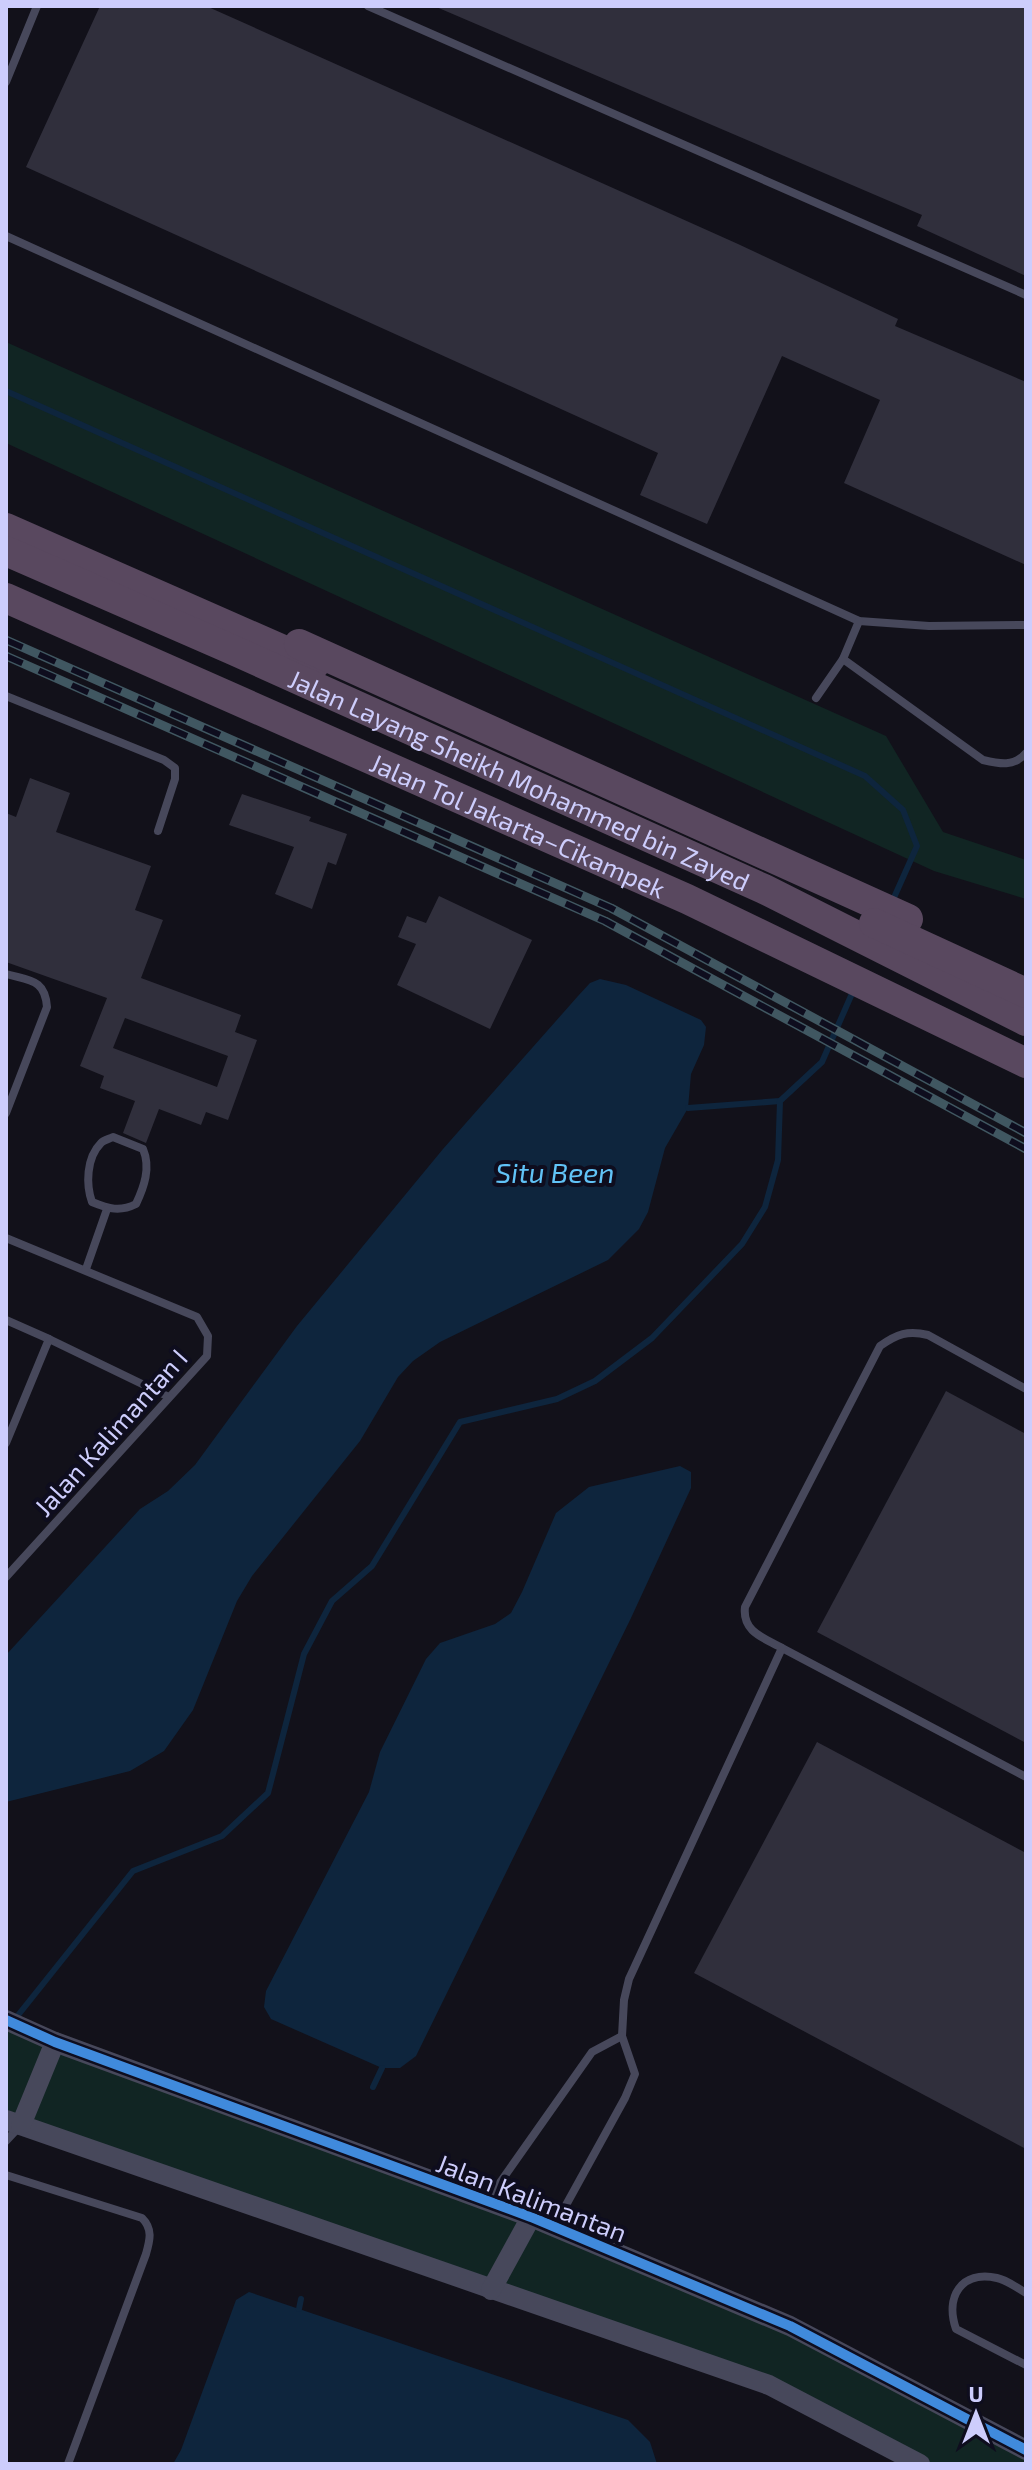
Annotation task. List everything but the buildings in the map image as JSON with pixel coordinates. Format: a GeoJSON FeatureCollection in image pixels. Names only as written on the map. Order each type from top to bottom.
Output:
{"type":"FeatureCollection","features":[{"type":"Feature","properties":{"kind":"highway"},"geometry":{"type":"LineString","coordinates":[[6,511],[1026,975]]}},
{"type":"Feature","properties":{"kind":"highway","name":"Jalan Layang Sheikh Mohammed bin Zayed"},"geometry":{"type":"LineString","coordinates":[[6,528],[235,628],[1026,993]]}},
{"type":"Feature","properties":{"kind":"highway","name":"Jalan Layang Sheikh Mohammed bin Zayed"},"geometry":{"type":"LineString","coordinates":[[6,551],[764,889],[1026,1021]]}},
{"type":"Feature","properties":{"kind":"highway","name":"Jalan Tol Jakarta–Cikampek"},"geometry":{"type":"LineString","coordinates":[[6,598],[673,892],[1026,1063]]}},
{"type":"Feature","properties":{"kind":"street","name":"Jalan Kalimantan"},"geometry":{"type":"LineString","coordinates":[[16,2023],[55,2042],[531,2217],[790,2326],[1026,2450]]}},
{"type":"Feature","properties":{"kind":"street"},"geometry":{"type":"LineString","coordinates":[[55,2042],[13,2123],[769,2385],[920,2464]]}},
{"type":"Feature","properties":{"kind":"street"},"geometry":{"type":"LineString","coordinates":[[491,2290],[531,2217]]}},
{"type":"Feature","properties":{"kind":"lane"},"geometry":{"type":"LineString","coordinates":[[6,82],[37,6]]}},
{"type":"Feature","properties":{"kind":"lane"},"geometry":{"type":"LineString","coordinates":[[368,6],[1026,295]]}},
{"type":"Feature","properties":{"kind":"lane"},"geometry":{"type":"LineString","coordinates":[[6,236],[859,621],[929,626],[1026,625]]}},
{"type":"Feature","properties":{"kind":"lane"},"geometry":{"type":"LineString","coordinates":[[816,698],[843,659],[859,621]]}},
{"type":"Feature","properties":{"kind":"lane"},"geometry":{"type":"LineString","coordinates":[[843,659],[983,760],[1008,764],[1019,761],[1026,753]]}},
{"type":"Feature","properties":{"kind":"lane"},"geometry":{"type":"LineString","coordinates":[[6,696],[164,760],[175,768],[175,779],[158,831]]}},
{"type":"Feature","properties":{"kind":"lane"},"geometry":{"type":"LineString","coordinates":[[6,974],[39,984],[46,993],[47,1007],[6,1113]]}},
{"type":"Feature","properties":{"kind":"lane"},"geometry":{"type":"LineString","coordinates":[[113,1137],[143,1149],[147,1158],[145,1184],[136,1204],[124,1210],[107,1209],[92,1202],[86,1185],[101,1143],[113,1137]]}},
{"type":"Feature","properties":{"kind":"lane"},"geometry":{"type":"LineString","coordinates":[[86,1269],[107,1209]]}},
{"type":"Feature","properties":{"kind":"lane","name":"Jalan Kalimantan I"},"geometry":{"type":"LineString","coordinates":[[6,1238],[197,1317],[208,1336],[207,1356],[10,1567],[6,1577]]}},
{"type":"Feature","properties":{"kind":"lane"},"geometry":{"type":"LineString","coordinates":[[6,1320],[169,1397]]}},
{"type":"Feature","properties":{"kind":"lane"},"geometry":{"type":"LineString","coordinates":[[1026,1389],[928,1335],[913,1331],[896,1335],[880,1346],[745,1607],[744,1617],[753,1632],[1026,1777]]}},
{"type":"Feature","properties":{"kind":"lane"},"geometry":{"type":"LineString","coordinates":[[6,1443],[49,1339]]}},
{"type":"Feature","properties":{"kind":"lane"},"geometry":{"type":"LineString","coordinates":[[554,2228],[635,2074],[622,2036],[624,2000],[629,1979],[782,1648]]}},
{"type":"Feature","properties":{"kind":"lane"},"geometry":{"type":"LineString","coordinates":[[487,2201],[592,2052],[622,2036]]}},
{"type":"Feature","properties":{"kind":"lane"},"geometry":{"type":"LineString","coordinates":[[6,2141],[13,2123]]}},
{"type":"Feature","properties":{"kind":"lane"},"geometry":{"type":"LineString","coordinates":[[6,2175],[142,2218],[148,2224],[150,2233],[146,2254],[68,2464]]}},
{"type":"Feature","properties":{"kind":"lane"},"geometry":{"type":"LineString","coordinates":[[1026,2293],[1000,2279],[983,2276],[965,2281],[957,2289],[951,2315],[956,2329],[1026,2365]]}},
{"type":"Feature","properties":{"kind":"green space"},"geometry":{"type":"Polygon","coordinates":[[[6,342],[886,736],[943,832],[1026,860],[1026,899],[934,871],[6,443],[6,342]]]}},
{"type":"Feature","properties":{"kind":"green space"},"geometry":{"type":"Polygon","coordinates":[[[6,2020],[790,2326],[1026,2450],[1026,2464],[920,2464],[769,2385],[6,2120],[6,2020]]]}},
{"type":"Feature","properties":{"kind":"water","name":"Situ Been"},"geometry":{"type":"Polygon","coordinates":[[[600,979],[626,985],[701,1020],[706,1027],[704,1045],[691,1074],[688,1108],[665,1148],[648,1212],[639,1229],[608,1260],[440,1342],[413,1361],[398,1377],[360,1441],[252,1576],[237,1601],[193,1710],[164,1751],[130,1771],[6,1802],[6,1655],[140,1509],[168,1491],[195,1465],[297,1326],[443,1149],[590,983],[600,979]]]}},
{"type":"Feature","properties":{"kind":"water"},"geometry":{"type":"Polygon","coordinates":[[[680,1466],[691,1472],[691,1488],[631,1618],[416,2056],[400,2068],[382,2068],[271,2019],[264,2007],[266,1991],[369,1792],[380,1752],[426,1659],[440,1643],[495,1624],[511,1613],[556,1513],[589,1487],[680,1466]]]}},
{"type":"Feature","properties":{"kind":"water"},"geometry":{"type":"Polygon","coordinates":[[[249,2292],[628,2420],[650,2442],[657,2464],[173,2464],[181,2450],[236,2300],[249,2292]]]}},
{"type":"Feature","properties":{"kind":"waterway"},"geometry":{"type":"LineString","coordinates":[[6,391],[865,776],[903,810],[917,846],[892,902]]}},
{"type":"Feature","properties":{"kind":"waterway"},"geometry":{"type":"LineString","coordinates":[[15,2019],[133,1871],[222,1836],[268,1793],[304,1654],[332,1601],[372,1566],[460,1422],[557,1399],[595,1381],[652,1338],[742,1244],[765,1207],[778,1160],[780,1101],[822,1062],[854,989]]}},
{"type":"Feature","properties":{"kind":"waterway"},"geometry":{"type":"LineString","coordinates":[[688,1108],[780,1101]]}},
{"type":"Feature","properties":{"kind":"waterway"},"geometry":{"type":"LineString","coordinates":[[373,2087],[382,2068]]}},
{"type":"Feature","properties":{"kind":"waterway"},"geometry":{"type":"LineString","coordinates":[[299,2309],[301,2299]]}},
{"type":"Feature","properties":{"kind":"railway"},"geometry":{"type":"LineString","coordinates":[[6,640],[611,908],[1026,1133]]}},
{"type":"Feature","properties":{"kind":"railway"},"geometry":{"type":"LineString","coordinates":[[6,656],[605,921],[1026,1149]]}},
{"type":"Feature","properties":{"kind":"cycle path"},"geometry":{"type":"LineString","coordinates":[[6,2020],[55,2042],[531,2217],[790,2326],[1026,2450]]}}]}
